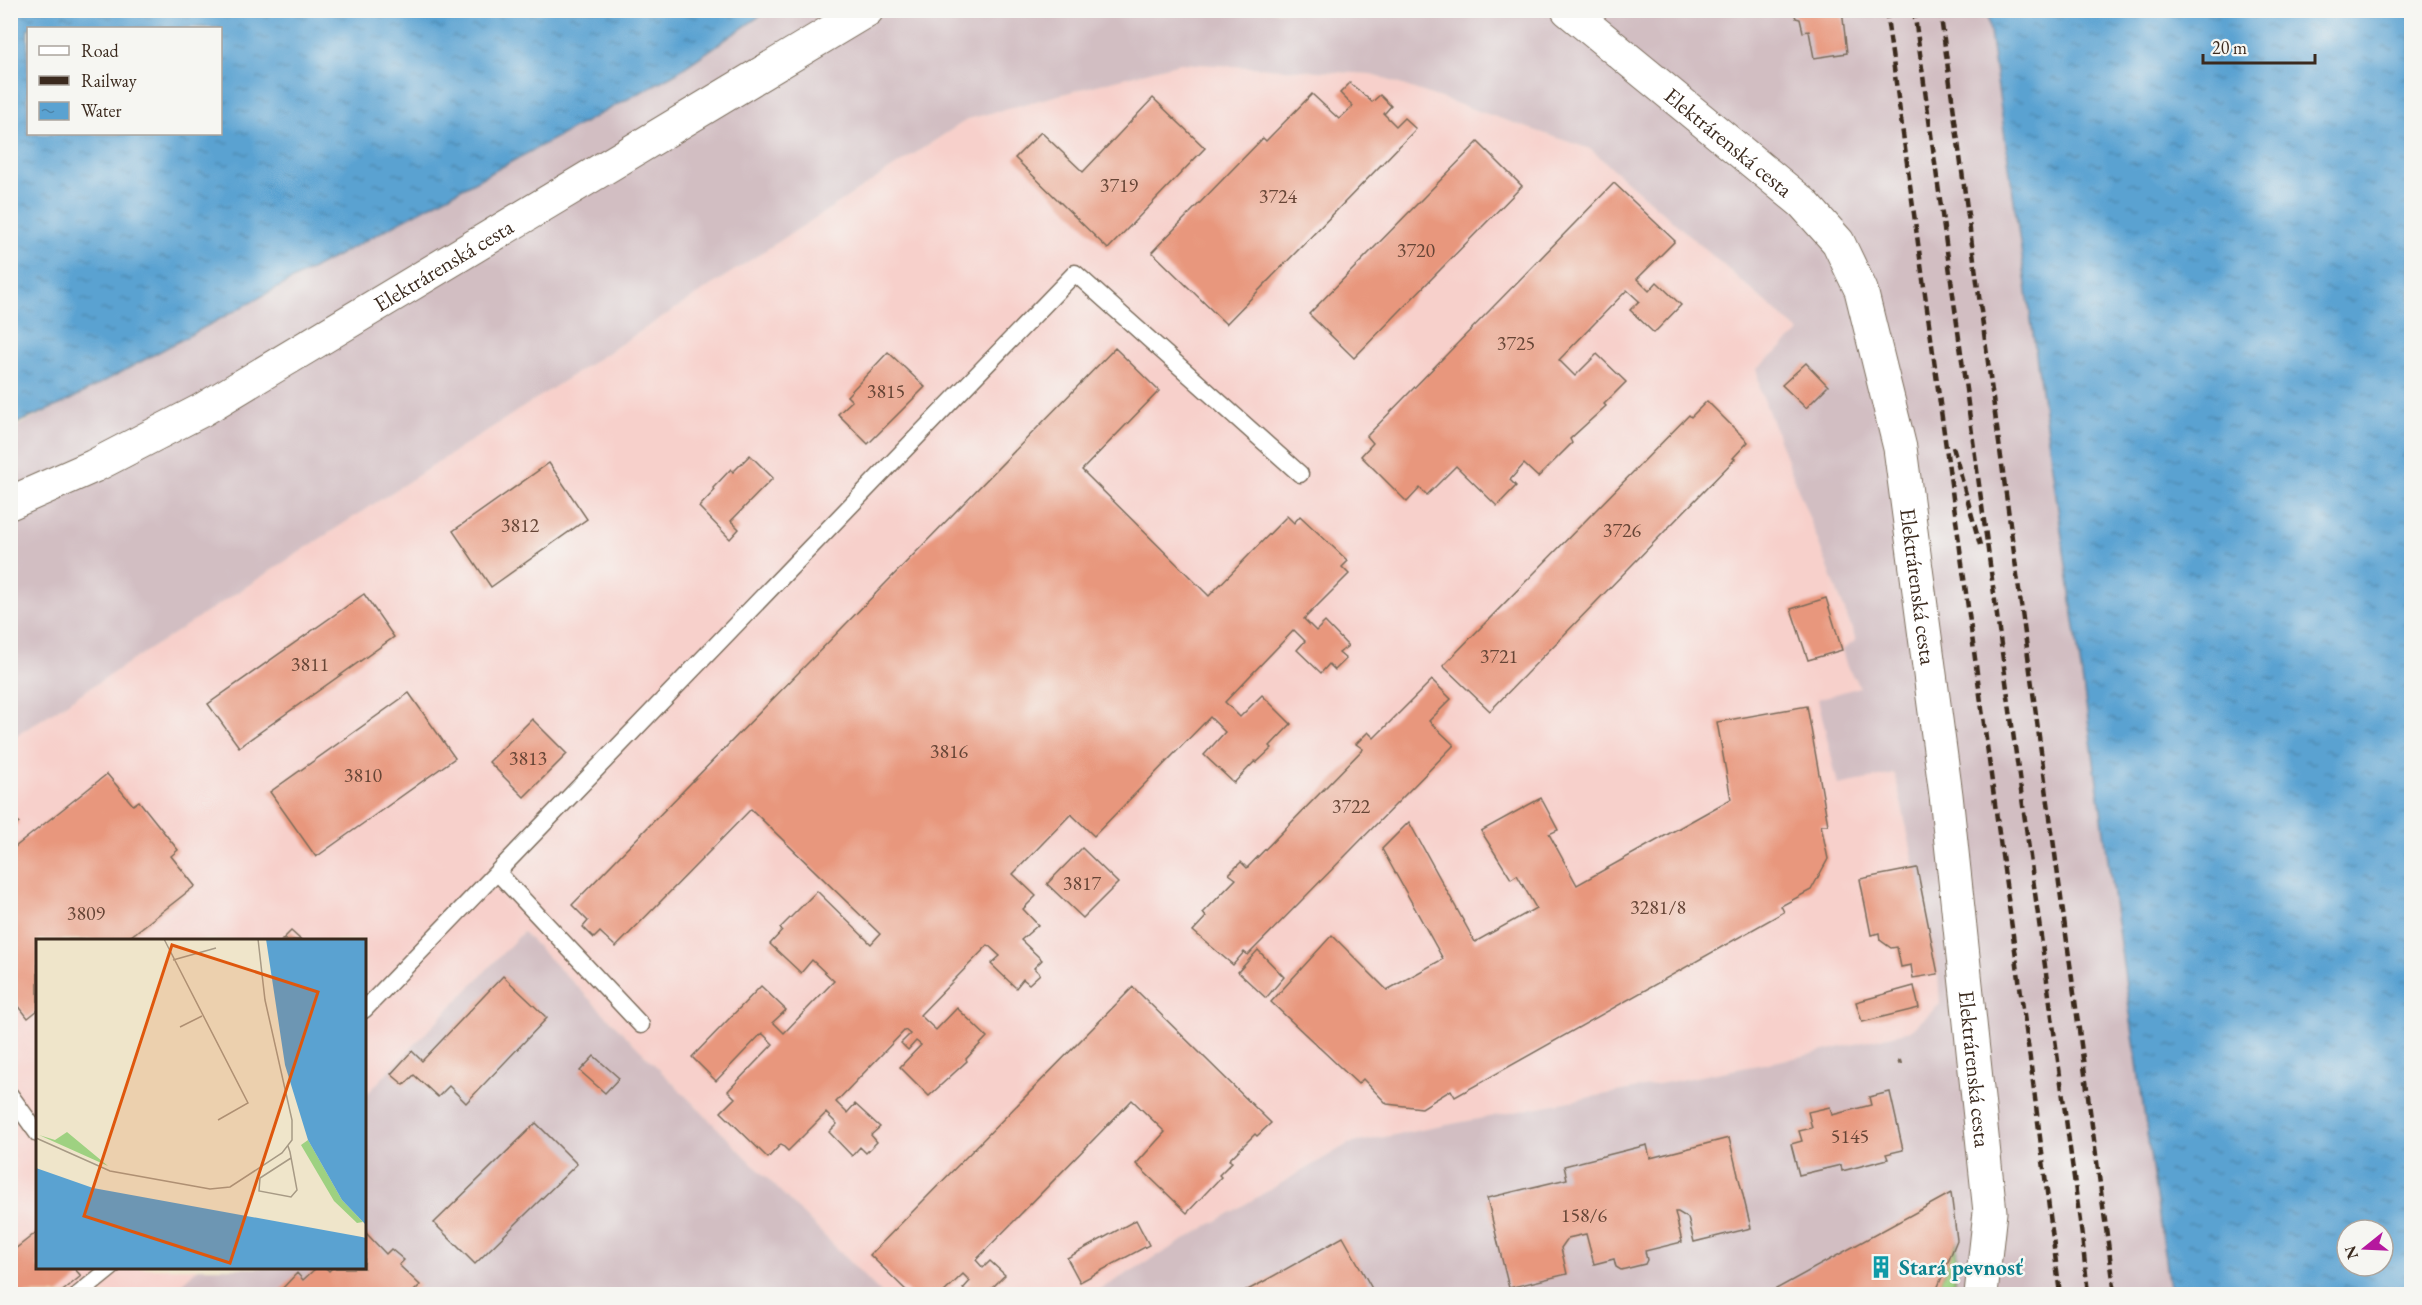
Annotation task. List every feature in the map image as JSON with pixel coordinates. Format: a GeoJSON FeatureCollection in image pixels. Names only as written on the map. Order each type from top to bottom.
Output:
{"type":"FeatureCollection","features":[{"type":"Feature","properties":{"kind":"street","name":"Elektrárenská cesta"},"geometry":{"type":"LineString","coordinates":[[10,503],[94,466],[202,410],[867,10]]}},
{"type":"Feature","properties":{"kind":"street","name":"Elektrárenská cesta"},"geometry":{"type":"LineString","coordinates":[[1568,10],[1803,203],[1838,242],[1861,290],[1900,448],[1946,795],[1990,1212],[1982,1294]]}},
{"type":"Feature","properties":{"kind":"lane"},"geometry":{"type":"LineString","coordinates":[[366,1008],[1075,273],[1300,474]]}},
{"type":"Feature","properties":{"kind":"lane"},"geometry":{"type":"LineString","coordinates":[[498,873],[640,1025]]}},
{"type":"Feature","properties":{"kind":"lane"},"geometry":{"type":"LineString","coordinates":[[10,1095],[36,1131]]}},
{"type":"Feature","properties":{"kind":"lane"},"geometry":{"type":"LineString","coordinates":[[79,1294],[110,1269]]}},
{"type":"Feature","properties":{"kind":"path"},"geometry":{"type":"LineString","coordinates":[[1899,1060],[1901,1067]]}},
{"type":"Feature","properties":{"kind":"shaded area"},"geometry":{"type":"Polygon","coordinates":[[[767,11],[1987,11],[2170,1294],[1092,1294],[1348,1144],[1799,1057],[1910,1031],[1940,1004],[1938,974],[1895,774],[1838,785],[1818,699],[1860,687],[1847,667],[1842,650],[1856,640],[1760,390],[1757,369],[1800,332],[1590,149],[1370,74],[1180,63],[968,119],[11,739],[11,429],[64,403],[676,73],[767,11]]]}},
{"type":"Feature","properties":{"kind":"shaded area"},"geometry":{"type":"Polygon","coordinates":[[[1180,63],[1370,74],[1590,149],[1800,332],[1757,369],[1760,389],[1856,640],[1847,667],[1860,687],[1838,784],[1895,774],[1938,974],[1940,1004],[1910,1031],[1799,1057],[1348,1144],[1092,1294],[882,1294],[523,932],[366,1095],[366,939],[36,939],[36,1269],[197,1269],[172,1294],[11,1294],[11,739],[968,119],[1180,63]]]}},
{"type":"Feature","properties":{"kind":"shaded area"},"geometry":{"type":"Polygon","coordinates":[[[523,932],[882,1294],[172,1294],[197,1269],[366,1269],[366,1095],[523,932]]]}},
{"type":"Feature","properties":{"kind":"green space"},"geometry":{"type":"Polygon","coordinates":[[[1957,1240],[1954,1294],[1935,1294],[1957,1240]]]}},
{"type":"Feature","properties":{"kind":"water"},"geometry":{"type":"Polygon","coordinates":[[[11,10],[767,10],[676,73],[64,403],[11,426],[11,10]]]}},
{"type":"Feature","properties":{"kind":"water"},"geometry":{"type":"Polygon","coordinates":[[[1987,11],[2411,11],[2411,1294],[2170,1294],[1987,11]]]}},
{"type":"Feature","properties":{"kind":"building"},"geometry":{"type":"Polygon","coordinates":[[[1793,10],[1842,10],[1847,53],[1814,58],[1809,31],[1803,32],[1800,19],[1796,18],[1793,10]]]}},
{"type":"Feature","properties":{"kind":"building"},"geometry":{"type":"Polygon","coordinates":[[[1350,83],[1372,102],[1380,95],[1391,106],[1384,114],[1396,126],[1404,118],[1416,129],[1226,324],[1152,252],[1263,138],[1266,141],[1312,94],[1339,119],[1353,106],[1340,93],[1350,83]]]}},
{"type":"Feature","properties":{"kind":"building"},"geometry":{"type":"Polygon","coordinates":[[[1153,98],[1205,148],[1108,249],[1015,158],[1041,132],[1083,172],[1153,98]]]}},
{"type":"Feature","properties":{"kind":"building"},"geometry":{"type":"Polygon","coordinates":[[[1478,142],[1522,186],[1354,358],[1309,314],[1478,142]]]}},
{"type":"Feature","properties":{"kind":"building"},"geometry":{"type":"Polygon","coordinates":[[[1614,183],[1675,241],[1637,279],[1649,291],[1657,282],[1681,305],[1654,333],[1630,310],[1639,301],[1627,290],[1559,360],[1575,376],[1597,354],[1626,382],[1604,404],[1606,406],[1570,439],[1572,443],[1538,477],[1524,464],[1510,480],[1516,486],[1497,506],[1456,466],[1427,495],[1420,488],[1407,502],[1361,456],[1373,443],[1367,436],[1614,183]]]}},
{"type":"Feature","properties":{"kind":"building"},"geometry":{"type":"Polygon","coordinates":[[[1115,348],[1159,391],[1082,470],[1209,596],[1287,516],[1294,523],[1300,516],[1348,561],[1342,567],[1349,574],[1304,619],[1316,631],[1325,622],[1348,646],[1339,653],[1346,659],[1335,670],[1329,664],[1321,673],[1297,650],[1305,641],[1294,630],[1225,702],[1240,717],[1262,695],[1291,724],[1270,746],[1272,748],[1256,763],[1255,761],[1234,783],[1204,755],[1225,732],[1210,717],[1094,836],[1071,814],[1013,874],[1036,896],[1023,909],[1038,925],[1021,940],[1042,960],[1034,968],[1040,974],[1029,984],[1023,979],[1016,988],[991,964],[1000,956],[988,945],[920,1015],[936,1030],[957,1008],[987,1037],[966,1059],[967,1061],[929,1096],[900,1067],[921,1045],[916,1041],[908,1050],[901,1043],[910,1034],[905,1030],[836,1102],[847,1113],[855,1104],[880,1127],[871,1135],[877,1142],[866,1153],[860,1147],[852,1156],[829,1132],[837,1124],[826,1113],[788,1151],[781,1144],[768,1158],[721,1112],[735,1098],[728,1091],[773,1044],[762,1033],[716,1081],[692,1057],[761,986],[786,1010],[773,1022],[784,1033],[834,981],[812,960],[801,973],[770,944],[782,931],[780,928],[817,891],[871,944],[880,934],[751,809],[616,947],[600,932],[594,938],[583,927],[588,921],[572,905],[1115,348]]]}},
{"type":"Feature","properties":{"kind":"building"},"geometry":{"type":"Polygon","coordinates":[[[888,352],[925,387],[868,444],[838,414],[852,401],[847,396],[888,352]]]}},
{"type":"Feature","properties":{"kind":"building"},"geometry":{"type":"Polygon","coordinates":[[[1806,363],[1828,386],[1806,408],[1782,385],[1806,363]]]}},
{"type":"Feature","properties":{"kind":"building"},"geometry":{"type":"Polygon","coordinates":[[[1707,401],[1748,442],[1733,458],[1735,459],[1490,711],[1443,666],[1689,415],[1691,417],[1707,401]]]}},
{"type":"Feature","properties":{"kind":"building"},"geometry":{"type":"Polygon","coordinates":[[[750,455],[773,478],[731,521],[739,529],[730,539],[699,507],[731,469],[733,472],[750,455]]]}},
{"type":"Feature","properties":{"kind":"building"},"geometry":{"type":"Polygon","coordinates":[[[549,463],[587,519],[491,587],[453,531],[549,463]]]}},
{"type":"Feature","properties":{"kind":"building"},"geometry":{"type":"Polygon","coordinates":[[[364,594],[394,637],[239,747],[208,704],[364,594]]]}},
{"type":"Feature","properties":{"kind":"building"},"geometry":{"type":"Polygon","coordinates":[[[1826,598],[1842,650],[1808,660],[1791,609],[1826,598]]]}},
{"type":"Feature","properties":{"kind":"building"},"geometry":{"type":"Polygon","coordinates":[[[1432,680],[1451,699],[1429,721],[1454,745],[1248,955],[1244,952],[1233,965],[1193,931],[1206,917],[1203,913],[1236,879],[1229,874],[1241,862],[1247,868],[1363,749],[1356,744],[1368,732],[1374,738],[1432,680]]]}},
{"type":"Feature","properties":{"kind":"building"},"geometry":{"type":"Polygon","coordinates":[[[409,693],[455,758],[316,857],[270,792],[409,693]]]}},
{"type":"Feature","properties":{"kind":"building"},"geometry":{"type":"Polygon","coordinates":[[[1807,706],[1828,825],[1821,825],[1828,859],[1811,890],[1781,906],[1784,912],[1455,1097],[1451,1090],[1422,1108],[1387,1104],[1363,1079],[1358,1084],[1271,1002],[1332,935],[1387,990],[1443,959],[1382,849],[1409,822],[1475,942],[1536,908],[1517,875],[1511,879],[1481,831],[1541,798],[1558,830],[1549,834],[1577,885],[1731,799],[1717,722],[1807,706]]]}},
{"type":"Feature","properties":{"kind":"building"},"geometry":{"type":"Polygon","coordinates":[[[532,719],[567,754],[524,797],[489,762],[532,719]]]}},
{"type":"Feature","properties":{"kind":"building"},"geometry":{"type":"Polygon","coordinates":[[[107,774],[133,805],[139,801],[178,850],[171,856],[195,886],[127,939],[36,939],[36,1012],[28,1018],[10,995],[10,851],[107,774]]]}},
{"type":"Feature","properties":{"kind":"building"},"geometry":{"type":"Polygon","coordinates":[[[10,813],[19,823],[10,830],[10,813]]]}},
{"type":"Feature","properties":{"kind":"building"},"geometry":{"type":"Polygon","coordinates":[[[1082,848],[1118,883],[1083,918],[1047,884],[1082,848]]]}},
{"type":"Feature","properties":{"kind":"building"},"geometry":{"type":"Polygon","coordinates":[[[1917,868],[1938,974],[1913,978],[1911,965],[1901,967],[1897,947],[1891,948],[1880,940],[1879,933],[1871,935],[1860,879],[1917,868]]]}},
{"type":"Feature","properties":{"kind":"building"},"geometry":{"type":"Polygon","coordinates":[[[291,931],[300,939],[283,939],[291,931]]]}},
{"type":"Feature","properties":{"kind":"building"},"geometry":{"type":"Polygon","coordinates":[[[1258,950],[1284,977],[1266,998],[1238,972],[1258,950]]]}},
{"type":"Feature","properties":{"kind":"building"},"geometry":{"type":"Polygon","coordinates":[[[503,976],[547,1018],[466,1103],[449,1086],[438,1097],[414,1075],[404,1085],[391,1074],[412,1051],[422,1061],[503,976]]]}},
{"type":"Feature","properties":{"kind":"building"},"geometry":{"type":"Polygon","coordinates":[[[1914,986],[1919,1008],[1862,1022],[1856,1002],[1914,986]]]}},
{"type":"Feature","properties":{"kind":"building"},"geometry":{"type":"Polygon","coordinates":[[[1133,987],[1271,1123],[1257,1136],[1255,1134],[1229,1160],[1232,1162],[1219,1175],[1221,1177],[1187,1213],[1136,1164],[1165,1132],[1132,1100],[976,1260],[983,1268],[990,1261],[1005,1275],[986,1294],[969,1294],[963,1289],[970,1281],[963,1274],[942,1294],[910,1294],[870,1255],[1133,987]]]}},
{"type":"Feature","properties":{"kind":"building"},"geometry":{"type":"Polygon","coordinates":[[[594,1056],[619,1078],[605,1093],[580,1071],[594,1056]]]}},
{"type":"Feature","properties":{"kind":"building"},"geometry":{"type":"Polygon","coordinates":[[[1890,1092],[1903,1150],[1886,1154],[1888,1159],[1842,1171],[1841,1165],[1799,1175],[1791,1144],[1802,1141],[1799,1131],[1812,1128],[1808,1112],[1830,1107],[1832,1115],[1871,1105],[1869,1097],[1890,1092]]]}},
{"type":"Feature","properties":{"kind":"building"},"geometry":{"type":"Polygon","coordinates":[[[536,1123],[577,1164],[475,1264],[434,1223],[536,1123]]]}},
{"type":"Feature","properties":{"kind":"building"},"geometry":{"type":"Polygon","coordinates":[[[1729,1138],[1751,1228],[1694,1242],[1688,1218],[1675,1212],[1682,1242],[1645,1251],[1647,1260],[1645,1264],[1621,1270],[1616,1267],[1614,1259],[1594,1264],[1586,1234],[1568,1238],[1561,1248],[1567,1274],[1509,1288],[1487,1198],[1567,1179],[1564,1166],[1647,1145],[1650,1158],[1729,1138]]]}},
{"type":"Feature","properties":{"kind":"building","name":"Stará pevnosť"},"geometry":{"type":"Polygon","coordinates":[[[1951,1193],[1957,1240],[1935,1294],[1767,1294],[1951,1193]]]}},
{"type":"Feature","properties":{"kind":"building"},"geometry":{"type":"Polygon","coordinates":[[[1136,1220],[1149,1245],[1080,1282],[1067,1258],[1136,1220]]]}},
{"type":"Feature","properties":{"kind":"building"},"geometry":{"type":"Polygon","coordinates":[[[36,1233],[36,1269],[75,1269],[81,1276],[59,1294],[10,1294],[10,1253],[36,1233]]]}},
{"type":"Feature","properties":{"kind":"building"},"geometry":{"type":"Polygon","coordinates":[[[366,1233],[386,1254],[391,1249],[404,1260],[399,1265],[420,1285],[411,1294],[286,1294],[281,1290],[297,1273],[303,1280],[315,1269],[329,1271],[331,1269],[366,1269],[366,1233]]]}},
{"type":"Feature","properties":{"kind":"building"},"geometry":{"type":"Polygon","coordinates":[[[1343,1237],[1375,1294],[1240,1294],[1261,1283],[1343,1237]]]}},
{"type":"Feature","properties":{"kind":"railway"},"geometry":{"type":"LineString","coordinates":[[1886,10],[2030,1059],[2060,1294]]}},
{"type":"Feature","properties":{"kind":"railway"},"geometry":{"type":"LineString","coordinates":[[1914,10],[2082,1236],[2088,1294]]}},
{"type":"Feature","properties":{"kind":"railway"},"geometry":{"type":"LineString","coordinates":[[1940,10],[2115,1294]]}},
{"type":"Feature","properties":{"kind":"railway"},"geometry":{"type":"LineString","coordinates":[[1953,447],[1980,545]]}},
{"type":"Feature","properties":{"kind":"place","name":"Stará pevnosť"},"geometry":{"type":"Point","coordinates":[1881,1267]}}]}
